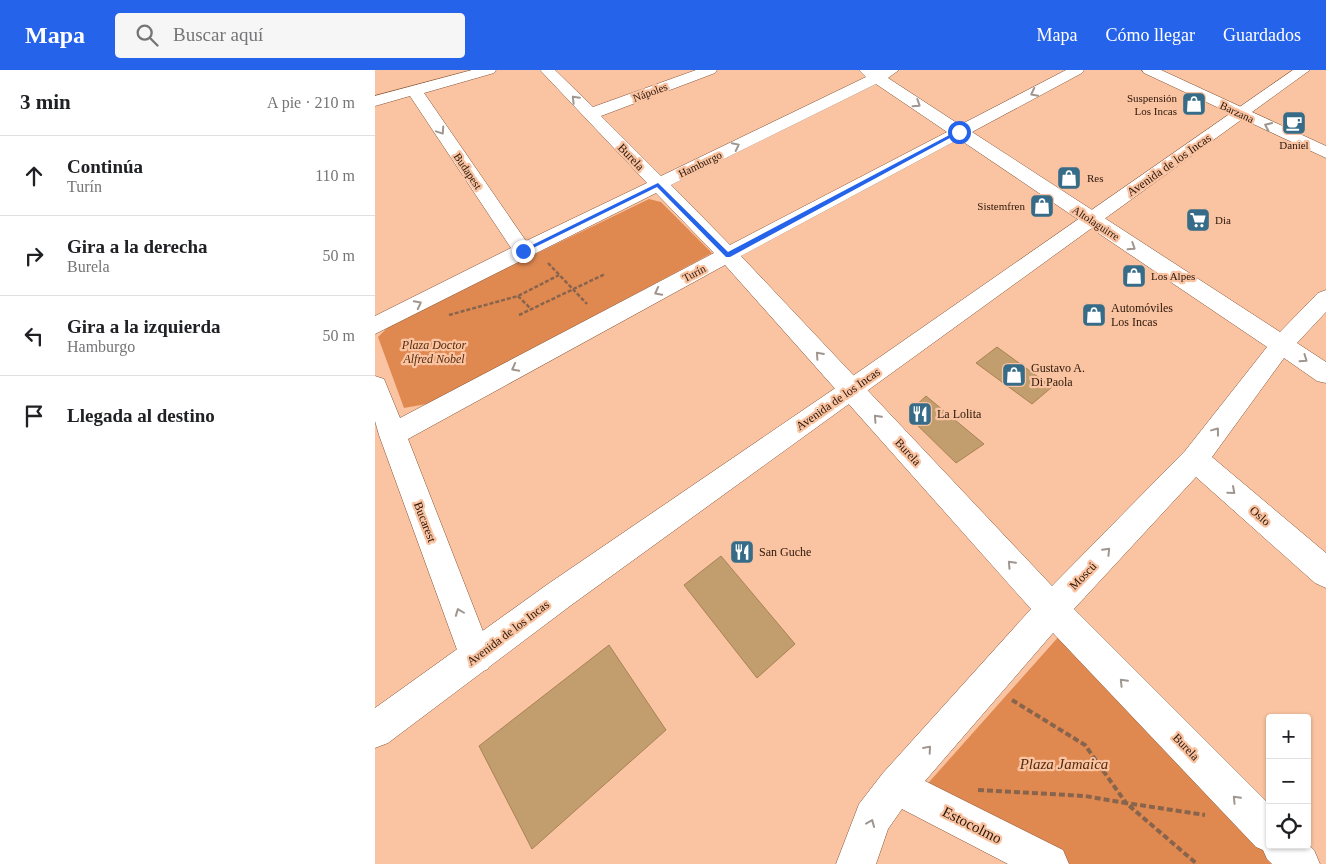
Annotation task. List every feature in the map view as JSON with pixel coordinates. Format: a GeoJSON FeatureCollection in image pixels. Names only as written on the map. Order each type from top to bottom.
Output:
{"type":"FeatureCollection","features":[{"type":"Feature","properties":{"kind":"street"},"geometry":{"type":"LineString","coordinates":[[375,101],[489,70]]}},
{"type":"Feature","properties":{"kind":"street","name":"Burela"},"geometry":{"type":"LineString","coordinates":[[547,70],[728,255],[1052,609],[1266,830]]}},
{"type":"Feature","properties":{"kind":"street","name":"Nápoles"},"geometry":{"type":"LineString","coordinates":[[590,114],[710,70]]}},
{"type":"Feature","properties":{"kind":"street","name":"Turín"},"geometry":{"type":"LineString","coordinates":[[392,435],[604,320],[1077,70]]}},
{"type":"Feature","properties":{"kind":"street","name":"Barzana"},"geometry":{"type":"LineString","coordinates":[[1149,70],[1326,153]]}},
{"type":"Feature","properties":{"kind":"street","name":"Avenida de los Incas"},"geometry":{"type":"LineString","coordinates":[[375,730],[559,595],[1303,70]]}},
{"type":"Feature","properties":{"kind":"street","name":"Altolaguirre"},"geometry":{"type":"LineString","coordinates":[[878,72],[959,132],[1326,374]]}},
{"type":"Feature","properties":{"kind":"street","name":"Hamburgo"},"geometry":{"type":"LineString","coordinates":[[375,326],[527,248],[658,185],[878,72]]}},
{"type":"Feature","properties":{"kind":"street","name":"Budapest"},"geometry":{"type":"LineString","coordinates":[[414,90],[527,248]]}},
{"type":"Feature","properties":{"kind":"street","name":"Moscú"},"geometry":{"type":"LineString","coordinates":[[856,864],[873,818],[896,786],[1052,609],[1195,459],[1282,344],[1326,298]]}},
{"type":"Feature","properties":{"kind":"street","name":"Bucarest"},"geometry":{"type":"LineString","coordinates":[[375,386],[476,657]]}},
{"type":"Feature","properties":{"kind":"street","name":"Oslo"},"geometry":{"type":"LineString","coordinates":[[1195,459],[1326,574]]}},
{"type":"Feature","properties":{"kind":"street","name":"Estocolmo"},"geometry":{"type":"LineString","coordinates":[[896,786],[1049,864]]}},
{"type":"Feature","properties":{"kind":"street"},"geometry":{"type":"LineString","coordinates":[[1285,849],[1300,864]]}},
{"type":"Feature","properties":{"kind":"path"},"geometry":{"type":"LineString","coordinates":[[527,248],[559,275],[604,320]]}},
{"type":"Feature","properties":{"kind":"path"},"geometry":{"type":"LineString","coordinates":[[519,316],[605,274]]}},
{"type":"Feature","properties":{"kind":"path"},"geometry":{"type":"LineString","coordinates":[[441,317],[518,296],[559,275]]}},
{"type":"Feature","properties":{"kind":"path"},"geometry":{"type":"LineString","coordinates":[[518,296],[531,309]]}},
{"type":"Feature","properties":{"kind":"path"},"geometry":{"type":"LineString","coordinates":[[985,683],[1085,745],[1126,803],[1197,864]]}},
{"type":"Feature","properties":{"kind":"path"},"geometry":{"type":"LineString","coordinates":[[975,790],[1085,796],[1212,816]]}},
{"type":"Feature","properties":{"kind":"green space","name":"Plaza Doctor Alfred Nobel"},"geometry":{"type":"Polygon","coordinates":[[[649,199],[661,202],[712,253],[432,403],[404,408],[378,337],[391,324],[649,199]]]}},
{"type":"Feature","properties":{"kind":"green space","name":"Plaza Jamaica"},"geometry":{"type":"Polygon","coordinates":[[[1061,634],[1280,864],[1070,864],[922,790],[1061,634]]]}},
{"type":"Feature","properties":{"kind":"building","name":"Gustavo A. Di Paola"},"geometry":{"type":"Polygon","coordinates":[[[997,347],[1052,387],[1032,404],[976,363],[997,347]]]}},
{"type":"Feature","properties":{"kind":"building"},"geometry":{"type":"Polygon","coordinates":[[[926,396],[984,444],[956,463],[912,420],[911,410],[926,396]]]}},
{"type":"Feature","properties":{"kind":"building"},"geometry":{"type":"Polygon","coordinates":[[[721,556],[795,644],[757,678],[684,585],[721,556]]]}},
{"type":"Feature","properties":{"kind":"building"},"geometry":{"type":"Polygon","coordinates":[[[609,645],[666,730],[532,849],[479,746],[609,645]]]}},
{"type":"Feature","properties":{"kind":"place","name":"Suspensión Los Incas"},"geometry":{"type":"Point","coordinates":[1194,104]}},
{"type":"Feature","properties":{"kind":"place","name":"Daniel"},"geometry":{"type":"Point","coordinates":[1294,123]}},
{"type":"Feature","properties":{"kind":"place","name":"Res"},"geometry":{"type":"Point","coordinates":[1069,178]}},
{"type":"Feature","properties":{"kind":"place","name":"Sistemfren"},"geometry":{"type":"Point","coordinates":[1042,206]}},
{"type":"Feature","properties":{"kind":"place","name":"Dia"},"geometry":{"type":"Point","coordinates":[1198,220]}},
{"type":"Feature","properties":{"kind":"place","name":"Los Alpes"},"geometry":{"type":"Point","coordinates":[1134,276]}},
{"type":"Feature","properties":{"kind":"place","name":"Automóviles Los Incas"},"geometry":{"type":"Point","coordinates":[1094,315]}},
{"type":"Feature","properties":{"kind":"place","name":"Gustavo A. Di Paola"},"geometry":{"type":"Point","coordinates":[1014,375]}},
{"type":"Feature","properties":{"kind":"place","name":"La Lolita"},"geometry":{"type":"Point","coordinates":[920,414]}},
{"type":"Feature","properties":{"kind":"place","name":"San Guche"},"geometry":{"type":"Point","coordinates":[742,552]}},
{"type":"Feature","properties":{"kind":"route"},"geometry":{"type":"LineString","coordinates":[[523,251],[658,185],[728,255],[959,132]]}}]}
